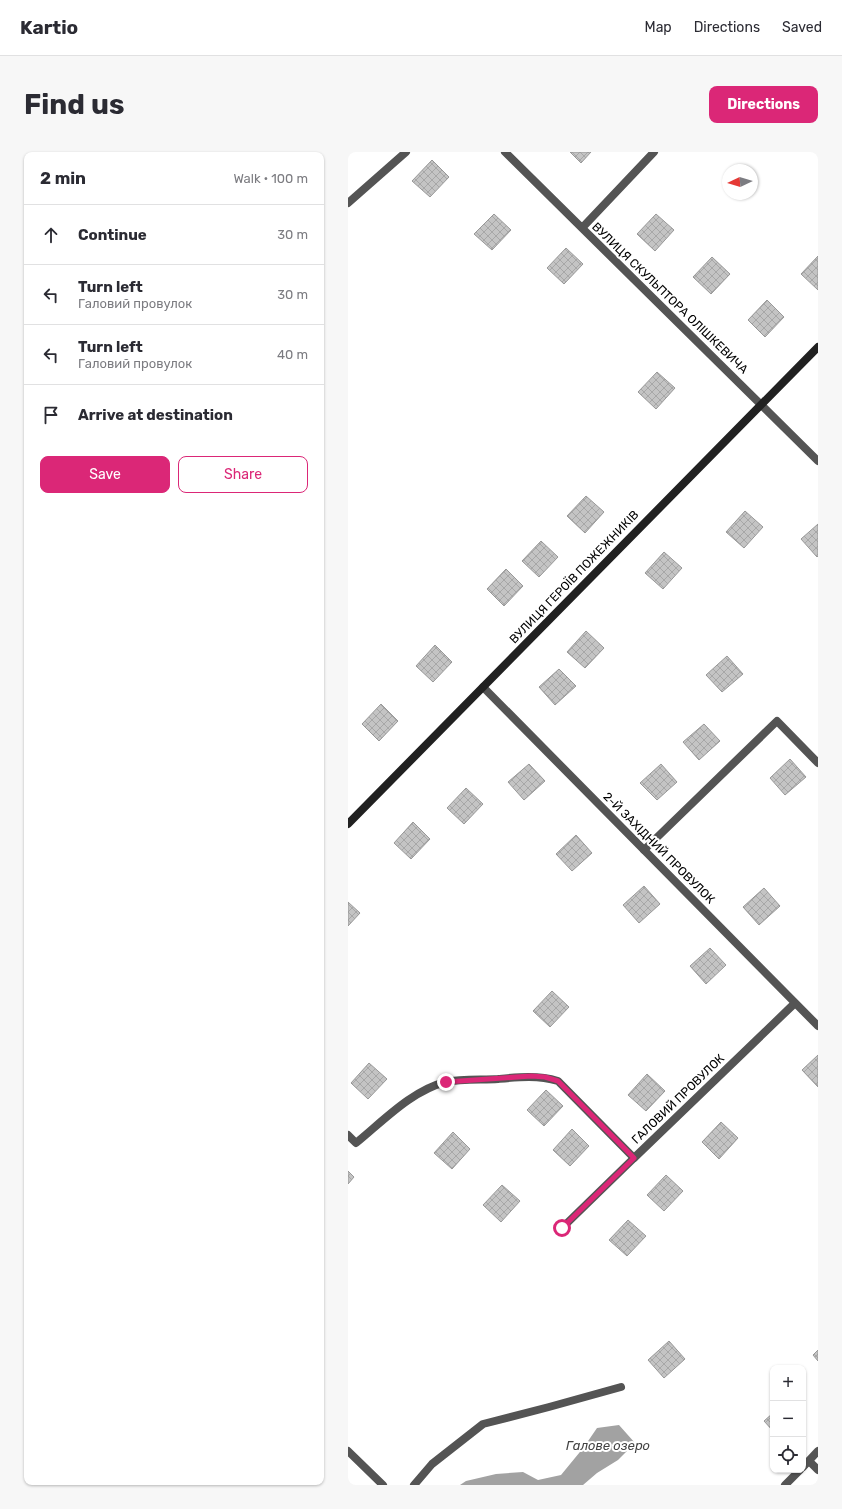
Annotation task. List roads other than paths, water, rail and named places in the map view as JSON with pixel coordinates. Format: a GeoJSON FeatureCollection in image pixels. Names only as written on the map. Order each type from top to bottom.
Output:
{"type":"FeatureCollection","features":[{"type":"Feature","properties":{"kind":"street"},"geometry":{"type":"LineString","coordinates":[[348,203],[406,152]]}},
{"type":"Feature","properties":{"kind":"street","name":"ВУЛИЦЯ СКУЛЬПТОРА ОЛІШКЕВИЧА"},"geometry":{"type":"LineString","coordinates":[[505,152],[818,461]]}},
{"type":"Feature","properties":{"kind":"street"},"geometry":{"type":"LineString","coordinates":[[582,228],[654,152]]}},
{"type":"Feature","properties":{"kind":"street","name":"ВУЛИЦЯ ГЕРОЇВ ПОЖЕЖНИКІВ"},"geometry":{"type":"LineString","coordinates":[[348,824],[818,347]]}},
{"type":"Feature","properties":{"kind":"street","name":"2-Й ЗАХІДНИЙ ПРОВУЛОК"},"geometry":{"type":"LineString","coordinates":[[483,687],[818,1026]]}},
{"type":"Feature","properties":{"kind":"street"},"geometry":{"type":"LineString","coordinates":[[644,850],[777,721],[818,763]]}},
{"type":"Feature","properties":{"kind":"street","name":"ГАЛОВИЙ ПРОВУЛОК"},"geometry":{"type":"LineString","coordinates":[[348,1136],[356,1143],[405,1102],[446,1082],[531,1076],[545,1077],[558,1081],[634,1158],[795,1003]]}},
{"type":"Feature","properties":{"kind":"street"},"geometry":{"type":"LineString","coordinates":[[562,1228],[634,1158]]}},
{"type":"Feature","properties":{"kind":"street"},"geometry":{"type":"LineString","coordinates":[[414,1485],[432,1464],[483,1424],[549,1408],[621,1387]]}},
{"type":"Feature","properties":{"kind":"street"},"geometry":{"type":"LineString","coordinates":[[348,1450],[383,1485]]}},
{"type":"Feature","properties":{"kind":"street"},"geometry":{"type":"LineString","coordinates":[[806,1464],[818,1451]]}},
{"type":"Feature","properties":{"kind":"street"},"geometry":{"type":"LineString","coordinates":[[809,1461],[818,1470]]}},
{"type":"Feature","properties":{"kind":"street"},"geometry":{"type":"LineString","coordinates":[[785,1485],[797,1473]]}},
{"type":"Feature","properties":{"kind":"water","name":"Галове озеро"},"geometry":{"type":"Polygon","coordinates":[[[619,1425],[635,1443],[618,1460],[597,1473],[583,1485],[460,1485],[466,1481],[496,1474],[523,1472],[538,1480],[561,1475],[584,1447],[597,1428],[619,1425]]]}}]}
